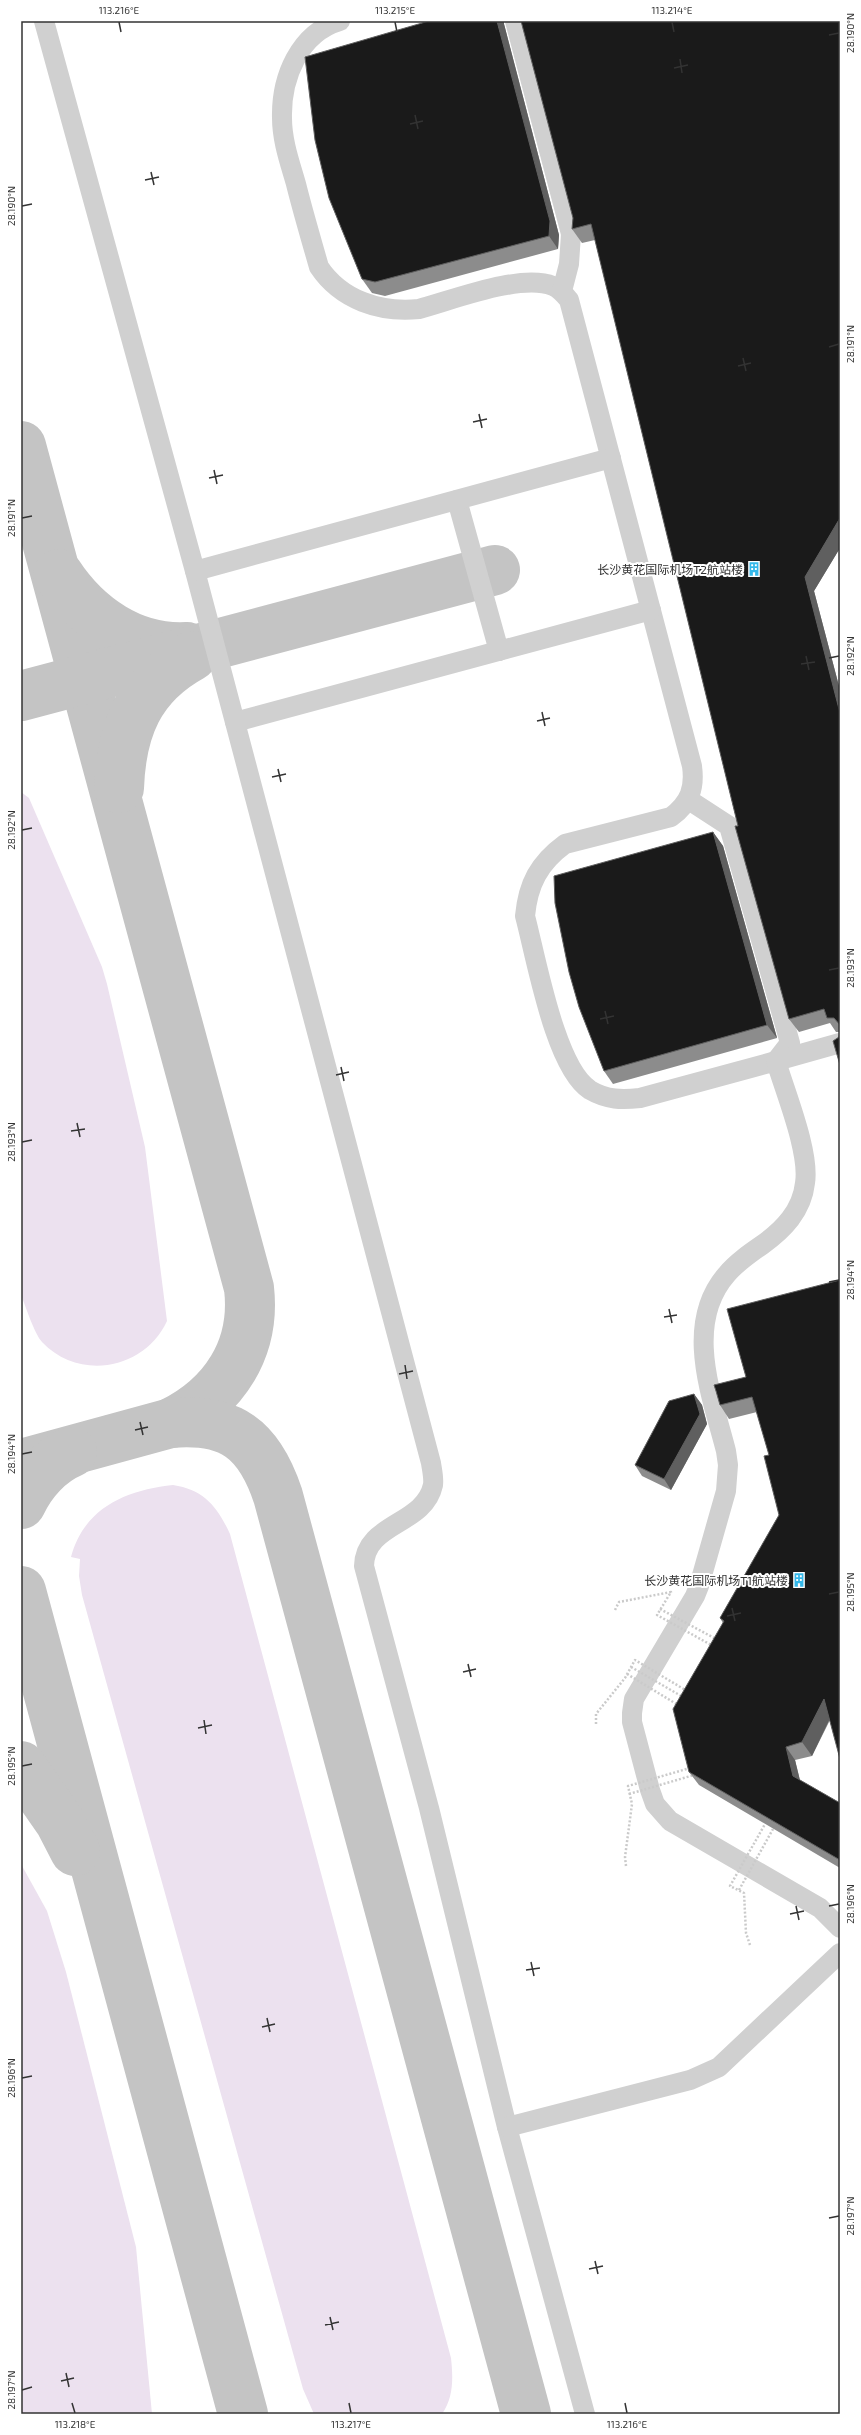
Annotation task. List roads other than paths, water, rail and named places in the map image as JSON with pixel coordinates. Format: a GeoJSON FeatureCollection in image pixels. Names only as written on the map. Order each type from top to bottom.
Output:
{"type":"FeatureCollection","features":[{"type":"Feature","properties":{"kind":"lane"},"geometry":{"type":"LineString","coordinates":[[44,21],[195,571],[431,1463],[433,1485],[429,1494],[410,1516],[378,1534],[367,1548],[364,1566],[429,1808],[507,2127],[585,2414]]}},
{"type":"Feature","properties":{"kind":"lane"},"geometry":{"type":"LineString","coordinates":[[340,21],[316,32],[298,54],[286,82],[282,118],[286,148],[319,267],[328,280],[353,298],[366,304],[402,310],[419,309],[525,282],[541,282],[562,290],[569,300],[573,311],[692,766],[694,779],[689,800],[671,817],[565,844],[552,854],[533,879],[527,897],[525,916],[559,1045],[576,1077],[590,1090],[607,1098],[623,1100],[640,1098],[840,1043]]}},
{"type":"Feature","properties":{"kind":"lane"},"geometry":{"type":"LineString","coordinates":[[516,21],[571,234],[569,264],[562,290]]}},
{"type":"Feature","properties":{"kind":"lane"},"geometry":{"type":"LineString","coordinates":[[195,571],[611,458]]}},
{"type":"Feature","properties":{"kind":"lane"},"geometry":{"type":"LineString","coordinates":[[457,500],[499,651]]}},
{"type":"Feature","properties":{"kind":"lane"},"geometry":{"type":"LineString","coordinates":[[235,722],[651,610]]}},
{"type":"Feature","properties":{"kind":"lane"},"geometry":{"type":"LineString","coordinates":[[689,800],[729,826],[790,1043],[776,1061]]}},
{"type":"Feature","properties":{"kind":"lane"},"geometry":{"type":"LineString","coordinates":[[776,1061],[803,1151],[806,1183],[802,1199],[786,1225],[726,1275],[711,1301],[704,1329],[704,1359],[726,1451],[728,1465],[726,1491],[695,1596],[634,1700],[632,1722],[650,1790],[662,1814],[670,1821],[820,1908],[840,1928]]}},
{"type":"Feature","properties":{"kind":"lane"},"geometry":{"type":"LineString","coordinates":[[507,2127],[690,2080],[708,2074],[719,2067],[840,1953]]}},
{"type":"Feature","properties":{"kind":"place","name":"长沙黄花国际机场T2航站楼"},"geometry":{"type":"Point","coordinates":[754,569]}},
{"type":"Feature","properties":{"kind":"place","name":"长沙黄花国际机场T1航站楼"},"geometry":{"type":"Point","coordinates":[799,1580]}}]}
